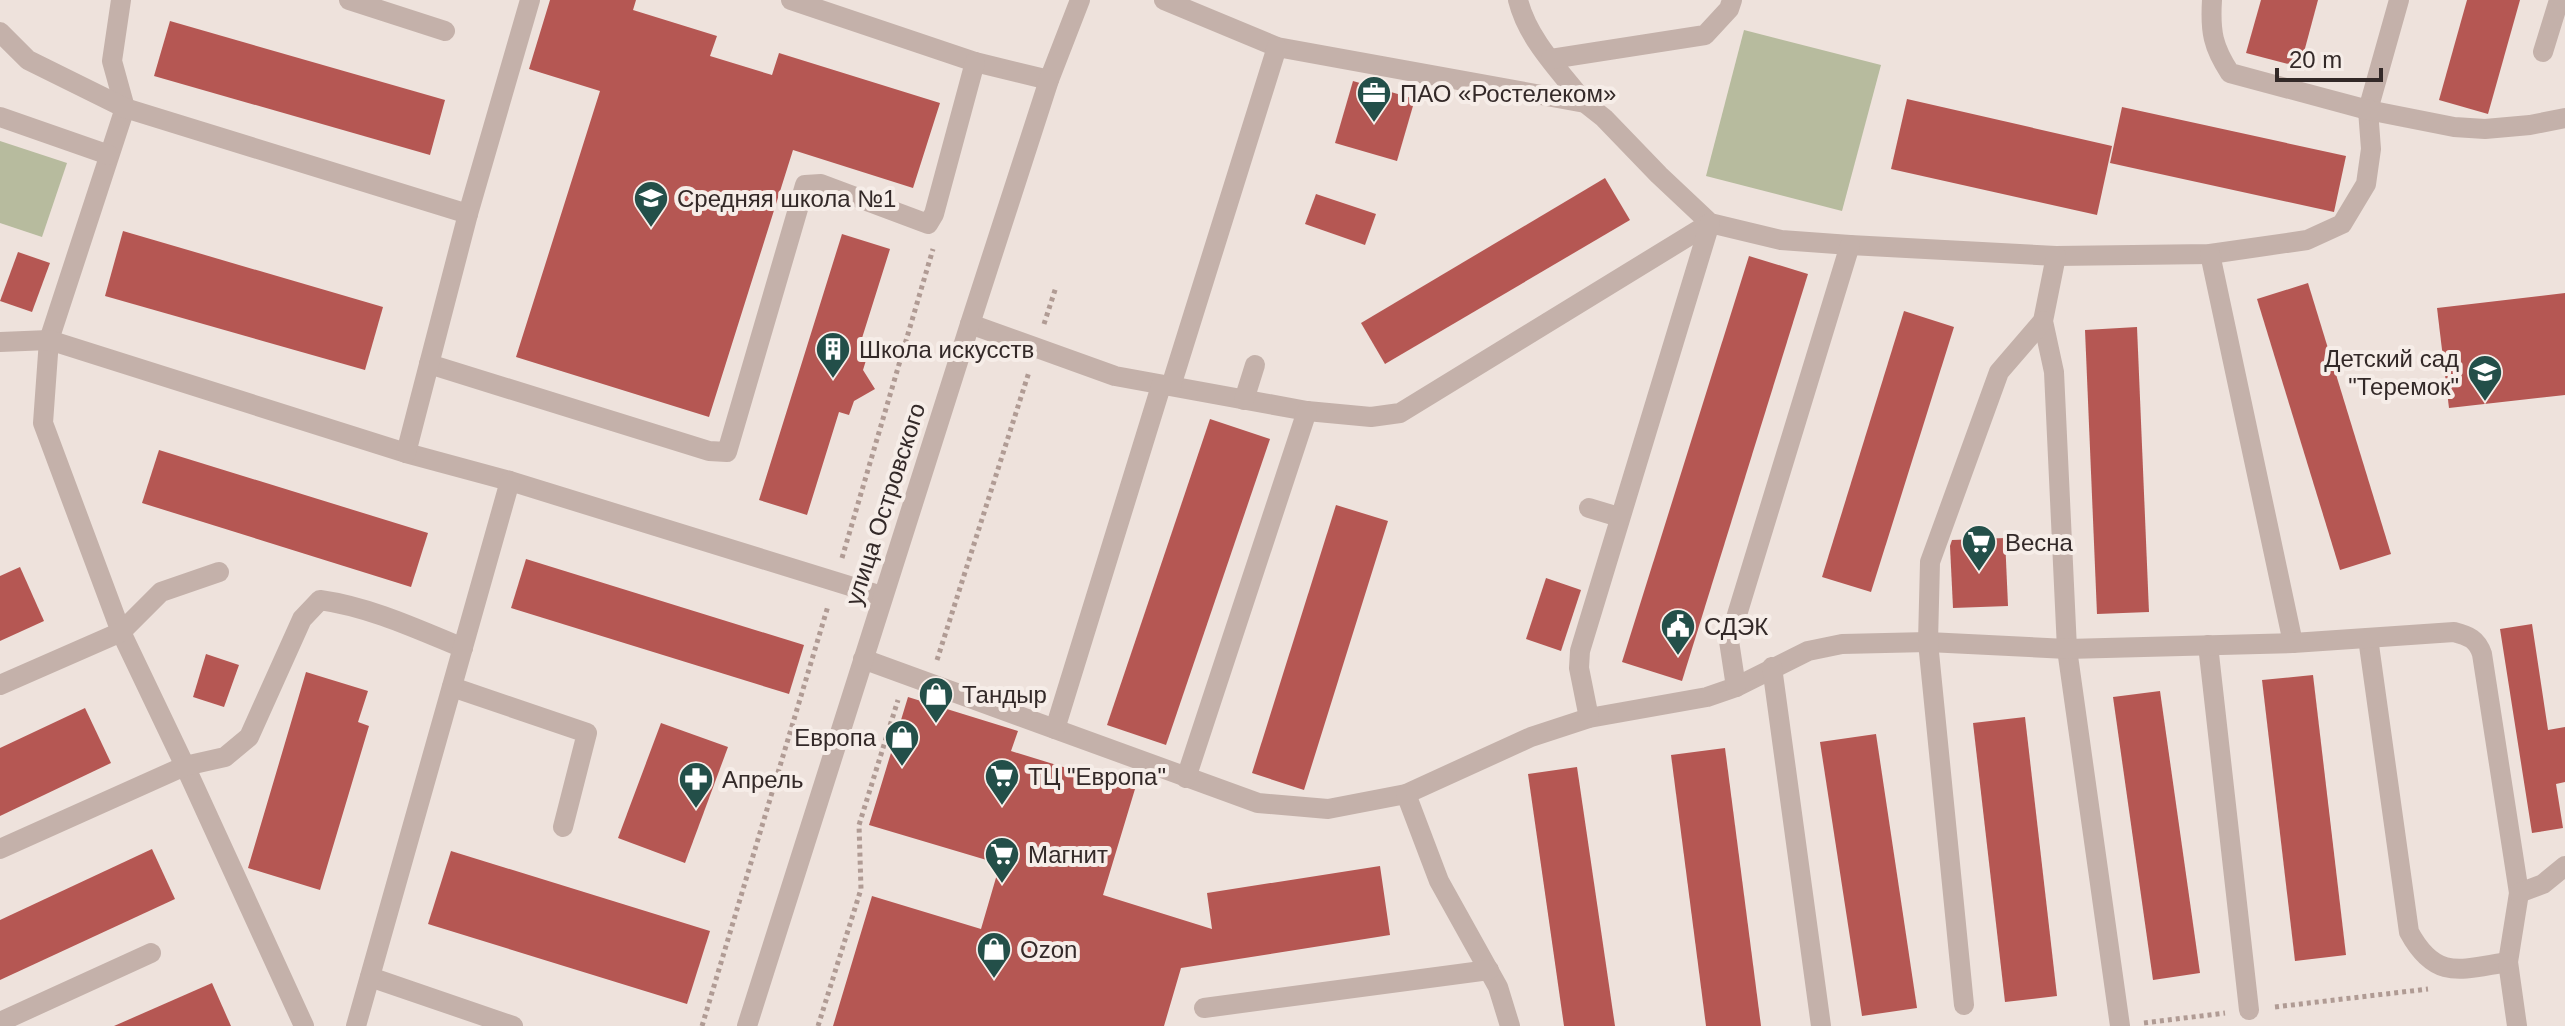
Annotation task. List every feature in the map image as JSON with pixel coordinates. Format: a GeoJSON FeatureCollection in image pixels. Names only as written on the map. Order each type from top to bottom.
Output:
{"type":"FeatureCollection","features":[{"type":"Feature","properties":{"kind":"street"},"geometry":{"type":"LineString","coordinates":[[121,0],[112,61],[125,108],[49,340],[43,423],[121,632],[304,1026]]}},
{"type":"Feature","properties":{"kind":"street"},"geometry":{"type":"LineString","coordinates":[[349,0],[445,31]]}},
{"type":"Feature","properties":{"kind":"street"},"geometry":{"type":"LineString","coordinates":[[406,453],[468,214],[530,0]]}},
{"type":"Feature","properties":{"kind":"street"},"geometry":{"type":"LineString","coordinates":[[791,0],[975,62],[1049,80]]}},
{"type":"Feature","properties":{"kind":"street","name":"улица Островского"},"geometry":{"type":"LineString","coordinates":[[747,1026],[1049,80],[1080,0]]}},
{"type":"Feature","properties":{"kind":"street"},"geometry":{"type":"LineString","coordinates":[[1164,0],[1277,47],[1585,103]]}},
{"type":"Feature","properties":{"kind":"street"},"geometry":{"type":"LineString","coordinates":[[1518,0],[1523,18],[1536,40],[1585,103],[1710,223],[1781,240],[2056,256],[2210,254],[2307,240],[2342,224],[2366,184],[2371,149],[2368,110],[2399,0]]}},
{"type":"Feature","properties":{"kind":"street"},"geometry":{"type":"LineString","coordinates":[[1551,59],[1705,35],[1729,9],[1732,0]]}},
{"type":"Feature","properties":{"kind":"street"},"geometry":{"type":"LineString","coordinates":[[2212,0],[2211,21],[2216,52],[2230,73],[2368,110],[2454,127],[2485,129],[2565,118]]}},
{"type":"Feature","properties":{"kind":"street"},"geometry":{"type":"LineString","coordinates":[[2543,52],[2559,0]]}},
{"type":"Feature","properties":{"kind":"street"},"geometry":{"type":"LineString","coordinates":[[0,32],[28,60],[125,108],[468,214]]}},
{"type":"Feature","properties":{"kind":"street"},"geometry":{"type":"LineString","coordinates":[[1055,729],[1277,47]]}},
{"type":"Feature","properties":{"kind":"street"},"geometry":{"type":"LineString","coordinates":[[429,364],[709,451],[727,452],[805,185],[821,184],[928,224],[934,214],[975,62]]}},
{"type":"Feature","properties":{"kind":"street"},"geometry":{"type":"LineString","coordinates":[[0,117],[109,155]]}},
{"type":"Feature","properties":{"kind":"street"},"geometry":{"type":"LineString","coordinates":[[970,324],[1115,376],[1307,411],[1371,417],[1400,413],[1710,223]]}},
{"type":"Feature","properties":{"kind":"street"},"geometry":{"type":"LineString","coordinates":[[1589,718],[1579,668],[1580,651],[1710,223]]}},
{"type":"Feature","properties":{"kind":"street"},"geometry":{"type":"LineString","coordinates":[[1736,687],[1729,641],[1850,245]]}},
{"type":"Feature","properties":{"kind":"street"},"geometry":{"type":"LineString","coordinates":[[2210,254],[2293,643]]}},
{"type":"Feature","properties":{"kind":"street"},"geometry":{"type":"LineString","coordinates":[[2056,256],[2043,321],[2054,372],[2067,649],[2129,1025]]}},
{"type":"Feature","properties":{"kind":"street"},"geometry":{"type":"LineString","coordinates":[[1964,1005],[1928,642],[1930,562],[1999,372],[2043,321]]}},
{"type":"Feature","properties":{"kind":"street"},"geometry":{"type":"LineString","coordinates":[[0,342],[49,340],[406,453],[510,481],[882,596]]}},
{"type":"Feature","properties":{"kind":"street"},"geometry":{"type":"LineString","coordinates":[[1244,400],[1255,365]]}},
{"type":"Feature","properties":{"kind":"street"},"geometry":{"type":"LineString","coordinates":[[1186,778],[1307,411]]}},
{"type":"Feature","properties":{"kind":"street"},"geometry":{"type":"LineString","coordinates":[[356,1026],[510,481]]}},
{"type":"Feature","properties":{"kind":"street"},"geometry":{"type":"LineString","coordinates":[[1589,508],[1619,517]]}},
{"type":"Feature","properties":{"kind":"street"},"geometry":{"type":"LineString","coordinates":[[0,685],[121,632],[161,592],[219,572]]}},
{"type":"Feature","properties":{"kind":"street"},"geometry":{"type":"LineString","coordinates":[[0,849],[185,766],[225,757],[249,737],[302,619],[320,600],[344,604],[409,625],[463,648]]}},
{"type":"Feature","properties":{"kind":"street"},"geometry":{"type":"LineString","coordinates":[[863,659],[1258,803],[1328,809],[1406,794],[1531,737],[1589,718],[1707,697],[1736,687],[1808,651],[1842,644],[1928,642],[2067,649],[2293,643],[2454,632],[2478,642],[2482,654],[2519,893],[2508,962],[2517,1026]]}},
{"type":"Feature","properties":{"kind":"street"},"geometry":{"type":"LineString","coordinates":[[2368,638],[2409,932],[2416,945],[2439,965],[2452,971],[2508,962]]}},
{"type":"Feature","properties":{"kind":"street"},"geometry":{"type":"LineString","coordinates":[[2208,645],[2249,1010]]}},
{"type":"Feature","properties":{"kind":"street"},"geometry":{"type":"LineString","coordinates":[[1772,667],[1821,1026]]}},
{"type":"Feature","properties":{"kind":"street"},"geometry":{"type":"LineString","coordinates":[[452,687],[587,733],[563,827]]}},
{"type":"Feature","properties":{"kind":"street"},"geometry":{"type":"LineString","coordinates":[[1406,794],[1439,881],[1489,970],[1510,1026]]}},
{"type":"Feature","properties":{"kind":"street"},"geometry":{"type":"LineString","coordinates":[[2519,893],[2543,884],[2565,866]]}},
{"type":"Feature","properties":{"kind":"street"},"geometry":{"type":"LineString","coordinates":[[0,1022],[151,953]]}},
{"type":"Feature","properties":{"kind":"street"},"geometry":{"type":"LineString","coordinates":[[1204,1008],[1489,970]]}},
{"type":"Feature","properties":{"kind":"street"},"geometry":{"type":"LineString","coordinates":[[370,977],[513,1026]]}},
{"type":"Feature","properties":{"kind":"path"},"geometry":{"type":"LineString","coordinates":[[702,1026],[933,249]]}},
{"type":"Feature","properties":{"kind":"path"},"geometry":{"type":"LineString","coordinates":[[2129,1025],[2434,988]]}},
{"type":"Feature","properties":{"kind":"green space"},"geometry":{"type":"Polygon","coordinates":[[[1744,30],[1881,65],[1842,211],[1706,176],[1744,30]]]}},
{"type":"Feature","properties":{"kind":"green space"},"geometry":{"type":"Polygon","coordinates":[[[0,141],[67,163],[42,237],[0,223],[0,141]]]}},
{"type":"Feature","properties":{"kind":"building"},"geometry":{"type":"Polygon","coordinates":[[[550,0],[636,0],[633,10],[717,36],[710,56],[772,75],[779,53],[940,103],[913,188],[793,150],[709,417],[516,357],[600,91],[529,69],[550,0]]]}},
{"type":"Feature","properties":{"kind":"building"},"geometry":{"type":"Polygon","coordinates":[[[2261,0],[2318,0],[2300,67],[2246,53],[2261,0]]]}},
{"type":"Feature","properties":{"kind":"building"},"geometry":{"type":"Polygon","coordinates":[[[2467,0],[2520,0],[2488,114],[2439,100],[2467,0]]]}},
{"type":"Feature","properties":{"kind":"building"},"geometry":{"type":"Polygon","coordinates":[[[170,21],[445,100],[430,155],[154,76],[170,21]]]}},
{"type":"Feature","properties":{"kind":"building","name":"ПАО «Ростелеком»"},"geometry":{"type":"Polygon","coordinates":[[[1353,81],[1415,99],[1397,161],[1335,143],[1353,81]]]}},
{"type":"Feature","properties":{"kind":"building"},"geometry":{"type":"Polygon","coordinates":[[[1907,99],[2112,146],[2097,215],[1891,169],[1907,99]]]}},
{"type":"Feature","properties":{"kind":"building"},"geometry":{"type":"Polygon","coordinates":[[[2122,107],[2346,156],[2334,212],[2110,163],[2122,107]]]}},
{"type":"Feature","properties":{"kind":"building"},"geometry":{"type":"Polygon","coordinates":[[[1605,178],[1630,220],[1385,364],[1361,323],[1605,178]]]}},
{"type":"Feature","properties":{"kind":"building"},"geometry":{"type":"Polygon","coordinates":[[[1316,194],[1376,214],[1365,245],[1305,224],[1316,194]]]}},
{"type":"Feature","properties":{"kind":"building"},"geometry":{"type":"Polygon","coordinates":[[[123,231],[383,307],[365,370],[105,296],[123,231]]]}},
{"type":"Feature","properties":{"kind":"building","name":"Школа искусств"},"geometry":{"type":"Polygon","coordinates":[[[842,234],[890,249],[857,354],[867,357],[863,370],[875,389],[854,401],[849,415],[839,412],[807,515],[759,500],[842,234]]]}},
{"type":"Feature","properties":{"kind":"building"},"geometry":{"type":"Polygon","coordinates":[[[18,252],[50,263],[32,312],[0,301],[18,252]]]}},
{"type":"Feature","properties":{"kind":"building"},"geometry":{"type":"Polygon","coordinates":[[[1749,256],[1808,274],[1682,681],[1622,662],[1749,256]]]}},
{"type":"Feature","properties":{"kind":"building"},"geometry":{"type":"Polygon","coordinates":[[[2308,283],[2391,554],[2340,570],[2257,299],[2308,283]]]}},
{"type":"Feature","properties":{"kind":"building"},"geometry":{"type":"Polygon","coordinates":[[[2565,293],[2565,395],[2449,408],[2437,308],[2565,293]]]}},
{"type":"Feature","properties":{"kind":"building"},"geometry":{"type":"Polygon","coordinates":[[[1904,311],[1954,327],[1871,592],[1822,577],[1904,311]]]}},
{"type":"Feature","properties":{"kind":"building"},"geometry":{"type":"Polygon","coordinates":[[[2137,327],[2149,612],[2097,614],[2085,330],[2137,327]]]}},
{"type":"Feature","properties":{"kind":"building"},"geometry":{"type":"Polygon","coordinates":[[[1210,419],[1270,439],[1166,745],[1107,725],[1210,419]]]}},
{"type":"Feature","properties":{"kind":"building"},"geometry":{"type":"Polygon","coordinates":[[[159,450],[428,533],[411,587],[142,503],[159,450]]]}},
{"type":"Feature","properties":{"kind":"building"},"geometry":{"type":"Polygon","coordinates":[[[1336,505],[1388,521],[1304,790],[1252,773],[1336,505]]]}},
{"type":"Feature","properties":{"kind":"building","name":"Весна"},"geometry":{"type":"Polygon","coordinates":[[[2005,538],[2008,606],[1953,608],[1952,540],[2005,538]]]}},
{"type":"Feature","properties":{"kind":"building"},"geometry":{"type":"Polygon","coordinates":[[[526,559],[804,645],[789,694],[511,608],[526,559]]]}},
{"type":"Feature","properties":{"kind":"building"},"geometry":{"type":"Polygon","coordinates":[[[20,567],[44,621],[0,641],[0,576],[20,567]]]}},
{"type":"Feature","properties":{"kind":"building"},"geometry":{"type":"Polygon","coordinates":[[[1546,578],[1581,590],[1561,651],[1526,639],[1546,578]]]}},
{"type":"Feature","properties":{"kind":"building"},"geometry":{"type":"Polygon","coordinates":[[[2532,624],[2548,730],[2565,727],[2565,782],[2556,784],[2563,828],[2532,833],[2500,629],[2532,624]]]}},
{"type":"Feature","properties":{"kind":"building"},"geometry":{"type":"Polygon","coordinates":[[[206,654],[239,665],[224,707],[193,697],[206,654]]]}},
{"type":"Feature","properties":{"kind":"building"},"geometry":{"type":"Polygon","coordinates":[[[306,672],[368,691],[358,722],[369,726],[320,890],[248,868],[306,672]]]}},
{"type":"Feature","properties":{"kind":"building"},"geometry":{"type":"Polygon","coordinates":[[[2313,675],[2346,955],[2295,961],[2262,680],[2313,675]]]}},
{"type":"Feature","properties":{"kind":"building"},"geometry":{"type":"Polygon","coordinates":[[[2160,691],[2200,973],[2153,980],[2113,697],[2160,691]]]}},
{"type":"Feature","properties":{"kind":"building"},"geometry":{"type":"Polygon","coordinates":[[[908,697],[1018,731],[1011,751],[1135,789],[1103,895],[1212,929],[1207,893],[1380,866],[1390,935],[1181,968],[1164,1026],[833,1026],[872,896],[981,929],[1000,864],[869,825],[908,697]]]}},
{"type":"Feature","properties":{"kind":"building"},"geometry":{"type":"Polygon","coordinates":[[[85,708],[111,763],[0,816],[0,748],[85,708]]]}},
{"type":"Feature","properties":{"kind":"building"},"geometry":{"type":"Polygon","coordinates":[[[2025,717],[2057,996],[2005,1002],[1973,723],[2025,717]]]}},
{"type":"Feature","properties":{"kind":"building"},"geometry":{"type":"Polygon","coordinates":[[[661,723],[728,747],[685,863],[618,838],[661,723]]]}},
{"type":"Feature","properties":{"kind":"building"},"geometry":{"type":"Polygon","coordinates":[[[1876,734],[1917,1008],[1862,1016],[1820,742],[1876,734]]]}},
{"type":"Feature","properties":{"kind":"building"},"geometry":{"type":"Polygon","coordinates":[[[1725,748],[1761,1026],[1706,1026],[1671,755],[1725,748]]]}},
{"type":"Feature","properties":{"kind":"building"},"geometry":{"type":"Polygon","coordinates":[[[1577,767],[1615,1026],[1564,1026],[1528,774],[1577,767]]]}},
{"type":"Feature","properties":{"kind":"building"},"geometry":{"type":"Polygon","coordinates":[[[152,849],[175,899],[0,980],[0,920],[152,849]]]}},
{"type":"Feature","properties":{"kind":"building"},"geometry":{"type":"Polygon","coordinates":[[[451,851],[710,931],[687,1004],[428,924],[451,851]]]}},
{"type":"Feature","properties":{"kind":"building"},"geometry":{"type":"Polygon","coordinates":[[[212,983],[231,1026],[114,1026],[212,983]]]}},
{"type":"Feature","properties":{"kind":"place","name":"ПАО «Ростелеком»"},"geometry":{"type":"Point","coordinates":[1374,124]}},
{"type":"Feature","properties":{"kind":"place","name":"Средняя школа №1"},"geometry":{"type":"Point","coordinates":[651,229]}},
{"type":"Feature","properties":{"kind":"place","name":"Школа искусств"},"geometry":{"type":"Point","coordinates":[833,380]}},
{"type":"Feature","properties":{"kind":"place","name":"Детский сад \"Теремок\""},"geometry":{"type":"Point","coordinates":[2485,403]}},
{"type":"Feature","properties":{"kind":"place","name":"Весна"},"geometry":{"type":"Point","coordinates":[1979,573]}},
{"type":"Feature","properties":{"kind":"place","name":"СДЭК"},"geometry":{"type":"Point","coordinates":[1678,657]}},
{"type":"Feature","properties":{"kind":"place","name":"Тандыр"},"geometry":{"type":"Point","coordinates":[936,725]}},
{"type":"Feature","properties":{"kind":"place","name":"Европа"},"geometry":{"type":"Point","coordinates":[902,768]}},
{"type":"Feature","properties":{"kind":"place","name":"ТЦ \"Европа\""},"geometry":{"type":"Point","coordinates":[1002,807]}},
{"type":"Feature","properties":{"kind":"place","name":"Апрель"},"geometry":{"type":"Point","coordinates":[696,810]}},
{"type":"Feature","properties":{"kind":"place","name":"Магнит"},"geometry":{"type":"Point","coordinates":[1002,885]}},
{"type":"Feature","properties":{"kind":"place","name":"Ozon"},"geometry":{"type":"Point","coordinates":[994,980]}}]}
